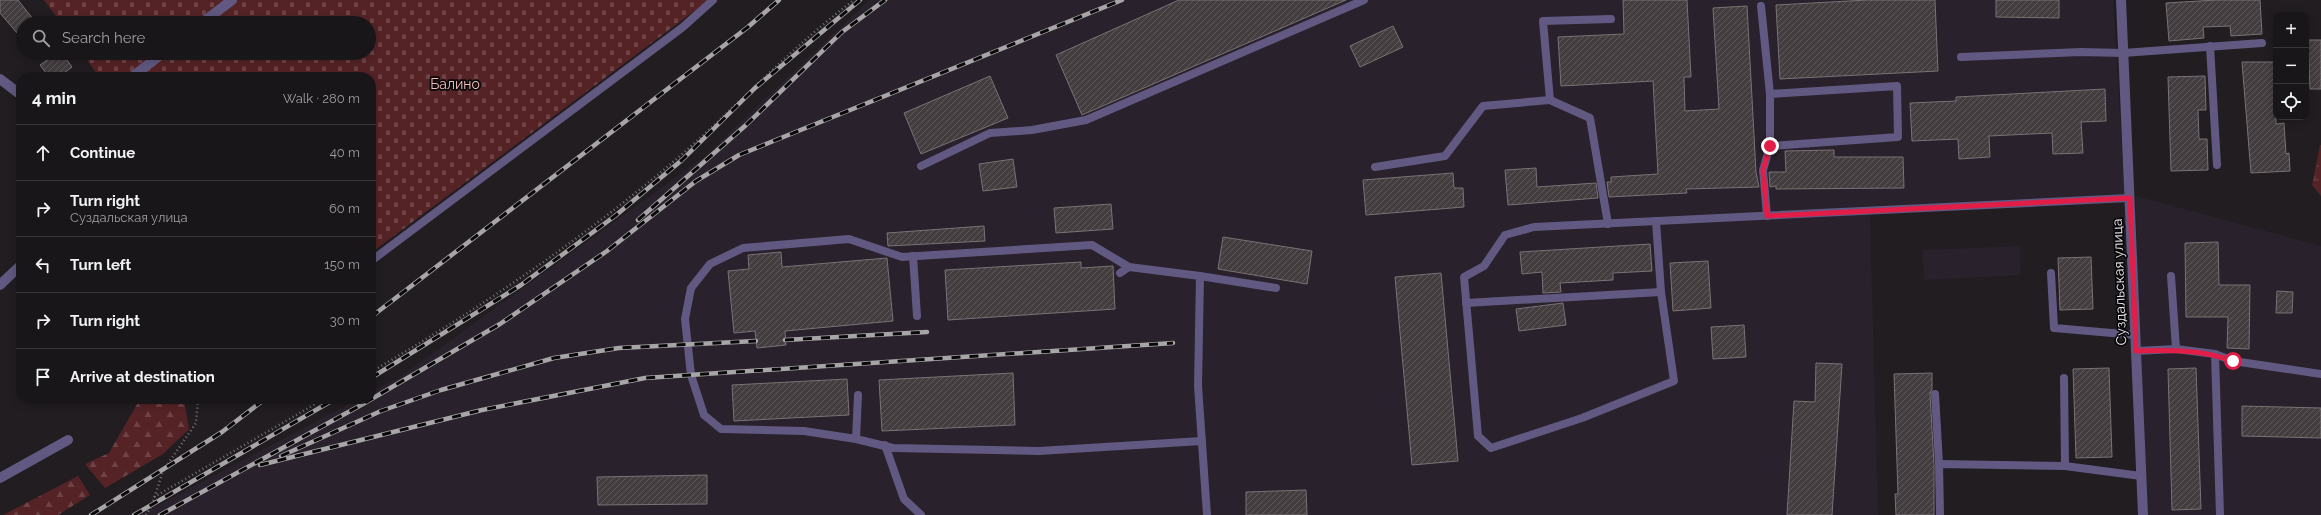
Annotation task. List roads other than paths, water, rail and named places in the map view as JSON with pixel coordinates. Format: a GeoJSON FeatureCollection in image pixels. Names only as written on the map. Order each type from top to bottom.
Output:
{"type":"FeatureCollection","features":[{"type":"Feature","properties":{"kind":"street"},"geometry":{"type":"LineString","coordinates":[[211,16],[232,0]]}},
{"type":"Feature","properties":{"kind":"street","name":"Суздальская улица"},"geometry":{"type":"LineString","coordinates":[[2121,0],[2143,515]]}},
{"type":"Feature","properties":{"kind":"street"},"geometry":{"type":"LineString","coordinates":[[138,72],[154,60]]}},
{"type":"Feature","properties":{"kind":"street"},"geometry":{"type":"LineString","coordinates":[[0,79],[16,91]]}},
{"type":"Feature","properties":{"kind":"street"},"geometry":{"type":"LineString","coordinates":[[0,285],[16,270]]}},
{"type":"Feature","properties":{"kind":"street"},"geometry":{"type":"LineString","coordinates":[[0,478],[68,440]]}},
{"type":"Feature","properties":{"kind":"lane"},"geometry":{"type":"LineString","coordinates":[[376,257],[683,27],[713,0]]}},
{"type":"Feature","properties":{"kind":"lane"},"geometry":{"type":"LineString","coordinates":[[921,166],[990,133],[1032,130],[1086,120],[1364,0]]}},
{"type":"Feature","properties":{"kind":"lane"},"geometry":{"type":"LineString","coordinates":[[1761,6],[1770,94],[1770,146],[1763,170],[1767,216]]}},
{"type":"Feature","properties":{"kind":"lane"},"geometry":{"type":"LineString","coordinates":[[1550,100],[1544,21],[1611,19]]}},
{"type":"Feature","properties":{"kind":"lane"},"geometry":{"type":"LineString","coordinates":[[1961,57],[2081,52],[2123,53],[2262,43]]}},
{"type":"Feature","properties":{"kind":"lane"},"geometry":{"type":"LineString","coordinates":[[2210,46],[2217,165]]}},
{"type":"Feature","properties":{"kind":"lane"},"geometry":{"type":"LineString","coordinates":[[1770,94],[1897,86],[1898,137],[1770,146]]}},
{"type":"Feature","properties":{"kind":"lane"},"geometry":{"type":"LineString","coordinates":[[1375,167],[1445,156],[1484,106],[1550,100],[1590,118],[1608,224]]}},
{"type":"Feature","properties":{"kind":"lane"},"geometry":{"type":"LineString","coordinates":[[1656,221],[1661,292],[1674,381],[1582,418],[1491,448],[1478,436],[1464,277],[1484,266],[1505,235],[1534,227],[1608,224],[1656,221],[2130,198]]}},
{"type":"Feature","properties":{"kind":"lane"},"geometry":{"type":"LineString","coordinates":[[1202,441],[1039,451],[894,448],[856,439],[804,431],[721,429],[704,415],[691,375],[685,319],[691,288],[710,264],[743,248],[848,239],[902,257],[1092,245],[1129,267],[1276,288]]}},
{"type":"Feature","properties":{"kind":"lane"},"geometry":{"type":"LineString","coordinates":[[913,256],[917,316]]}},
{"type":"Feature","properties":{"kind":"lane"},"geometry":{"type":"LineString","coordinates":[[1120,273],[1129,267]]}},
{"type":"Feature","properties":{"kind":"lane"},"geometry":{"type":"LineString","coordinates":[[2051,273],[2054,328],[2135,335]]}},
{"type":"Feature","properties":{"kind":"lane"},"geometry":{"type":"LineString","coordinates":[[1200,276],[1198,386],[1207,515]]}},
{"type":"Feature","properties":{"kind":"lane"},"geometry":{"type":"LineString","coordinates":[[2171,276],[2176,349]]}},
{"type":"Feature","properties":{"kind":"lane"},"geometry":{"type":"LineString","coordinates":[[1466,303],[1661,292]]}},
{"type":"Feature","properties":{"kind":"lane"},"geometry":{"type":"LineString","coordinates":[[2136,351],[2176,349],[2215,354],[2233,361],[2321,374]]}},
{"type":"Feature","properties":{"kind":"lane"},"geometry":{"type":"LineString","coordinates":[[2215,354],[2220,515]]}},
{"type":"Feature","properties":{"kind":"lane"},"geometry":{"type":"LineString","coordinates":[[2064,378],[2065,466]]}},
{"type":"Feature","properties":{"kind":"lane"},"geometry":{"type":"LineString","coordinates":[[1935,394],[1940,515]]}},
{"type":"Feature","properties":{"kind":"lane"},"geometry":{"type":"LineString","coordinates":[[856,439],[858,395]]}},
{"type":"Feature","properties":{"kind":"lane"},"geometry":{"type":"LineString","coordinates":[[885,445],[904,500],[921,515]]}},
{"type":"Feature","properties":{"kind":"lane"},"geometry":{"type":"LineString","coordinates":[[1939,464],[2065,466],[2141,476]]}},
{"type":"Feature","properties":{"kind":"railway"},"geometry":{"type":"LineString","coordinates":[[376,313],[748,27],[779,0]]}},
{"type":"Feature","properties":{"kind":"railway"},"geometry":{"type":"LineString","coordinates":[[376,375],[521,285],[615,216],[682,160],[755,88],[860,0]]}},
{"type":"Feature","properties":{"kind":"railway"},"geometry":{"type":"LineString","coordinates":[[638,220],[746,125],[842,32],[885,0]]}},
{"type":"Feature","properties":{"kind":"railway"},"geometry":{"type":"LineString","coordinates":[[376,396],[500,324],[607,251],[696,181],[739,155],[1122,0]]}},
{"type":"Feature","properties":{"kind":"railway"},"geometry":{"type":"LineString","coordinates":[[785,340],[927,332]]}},
{"type":"Feature","properties":{"kind":"railway"},"geometry":{"type":"LineString","coordinates":[[281,456],[381,411],[441,390],[554,358],[619,348],[756,341]]}},
{"type":"Feature","properties":{"kind":"railway"},"geometry":{"type":"LineString","coordinates":[[260,465],[482,410],[645,378],[1173,343]]}},
{"type":"Feature","properties":{"kind":"railway"},"geometry":{"type":"LineString","coordinates":[[91,515],[222,432],[258,404]]}},
{"type":"Feature","properties":{"kind":"railway"},"geometry":{"type":"LineString","coordinates":[[134,515],[326,404]]}},
{"type":"Feature","properties":{"kind":"railway"},"geometry":{"type":"LineString","coordinates":[[160,515],[363,404]]}},
{"type":"Feature","properties":{"kind":"park label","name":"Балино"},"geometry":{"type":"Point","coordinates":[455,84]}}]}
